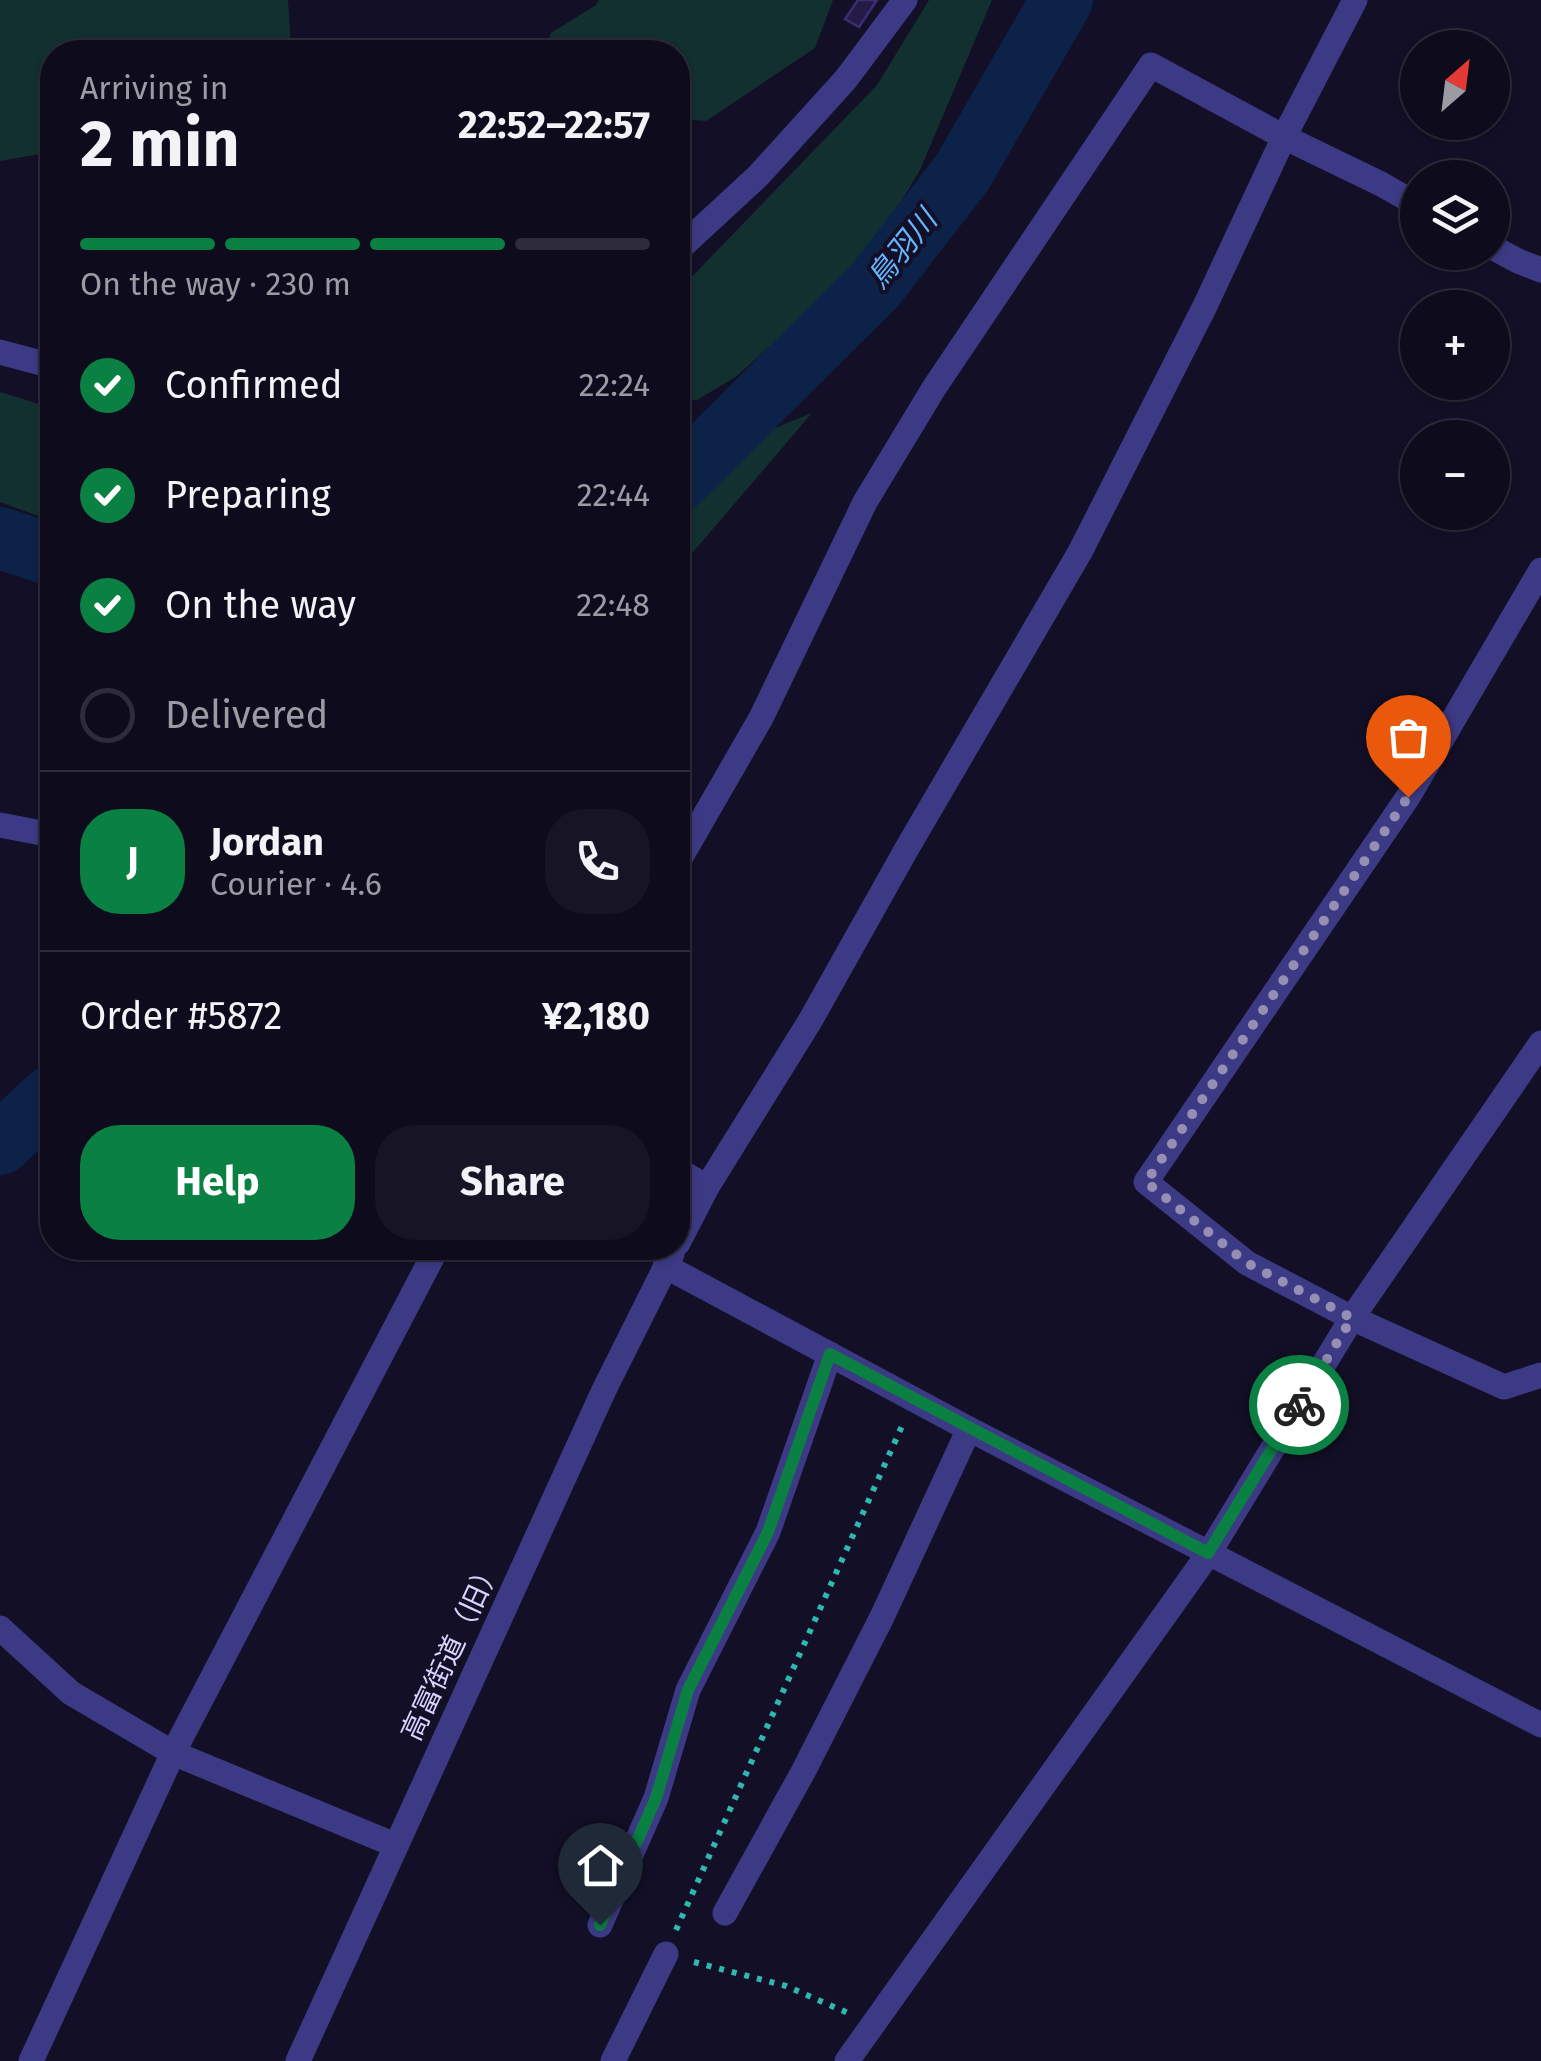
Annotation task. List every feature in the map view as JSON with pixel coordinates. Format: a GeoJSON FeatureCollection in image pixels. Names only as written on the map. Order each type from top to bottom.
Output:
{"type":"FeatureCollection","features":[{"type":"Feature","properties":{"kind":"street"},"geometry":{"type":"LineString","coordinates":[[690,239],[758,176],[846,78],[905,0]]}},
{"type":"Feature","properties":{"kind":"street","name":"高富街道（旧）"},"geometry":{"type":"LineString","coordinates":[[690,1219],[810,1021],[1080,552],[1355,0]]}},
{"type":"Feature","properties":{"kind":"street"},"geometry":{"type":"LineString","coordinates":[[690,841],[762,718],[866,502],[934,388],[1150,65],[1400,194]]}},
{"type":"Feature","properties":{"kind":"street"},"geometry":{"type":"LineString","coordinates":[[1510,257],[1541,270]]}},
{"type":"Feature","properties":{"kind":"street"},"geometry":{"type":"LineString","coordinates":[[0,352],[40,363]]}},
{"type":"Feature","properties":{"kind":"street"},"geometry":{"type":"LineString","coordinates":[[1541,570],[1408,797],[1146,1182],[1247,1263],[1352,1318],[1504,1387],[1541,1375]]}},
{"type":"Feature","properties":{"kind":"street"},"geometry":{"type":"LineString","coordinates":[[0,826],[40,833]]}},
{"type":"Feature","properties":{"kind":"street"},"geometry":{"type":"LineString","coordinates":[[847,2061],[1208,1553],[1352,1318],[1541,1043]]}},
{"type":"Feature","properties":{"kind":"street"},"geometry":{"type":"LineString","coordinates":[[690,1177],[707,1187]]}},
{"type":"Feature","properties":{"kind":"street"},"geometry":{"type":"LineString","coordinates":[[31,2061],[172,1753],[431,1260]]}},
{"type":"Feature","properties":{"kind":"street","name":"高富街道（旧）"},"geometry":{"type":"LineString","coordinates":[[298,2061],[604,1390],[668,1260]]}},
{"type":"Feature","properties":{"kind":"street"},"geometry":{"type":"LineString","coordinates":[[684,1260],[830,1354],[1541,1726]]}},
{"type":"Feature","properties":{"kind":"street"},"geometry":{"type":"LineString","coordinates":[[600,1925],[656,1798],[688,1690],[768,1532],[830,1354]]}},
{"type":"Feature","properties":{"kind":"street"},"geometry":{"type":"LineString","coordinates":[[726,1913],[882,1616],[969,1428]]}},
{"type":"Feature","properties":{"kind":"street"},"geometry":{"type":"LineString","coordinates":[[0,1628],[71,1694],[172,1753],[395,1844]]}},
{"type":"Feature","properties":{"kind":"street"},"geometry":{"type":"LineString","coordinates":[[613,2061],[666,1954]]}},
{"type":"Feature","properties":{"kind":"path"},"geometry":{"type":"LineString","coordinates":[[872,2024],[786,1986],[666,1954],[914,1399]]}},
{"type":"Feature","properties":{"kind":"green space"},"geometry":{"type":"Polygon","coordinates":[[[0,0],[288,0],[291,40],[40,40],[40,154],[0,161],[0,0]]]}},
{"type":"Feature","properties":{"kind":"green space"},"geometry":{"type":"Polygon","coordinates":[[[599,0],[833,0],[815,48],[706,121],[690,120],[690,40],[548,40],[551,33],[599,0]]]}},
{"type":"Feature","properties":{"kind":"green space"},"geometry":{"type":"Polygon","coordinates":[[[929,0],[992,0],[920,170],[869,256],[737,376],[697,400],[690,400],[690,279],[877,85],[929,0]]]}},
{"type":"Feature","properties":{"kind":"green space"},"geometry":{"type":"Polygon","coordinates":[[[0,392],[40,404],[40,517],[0,502],[0,392]]]}},
{"type":"Feature","properties":{"kind":"green space"},"geometry":{"type":"Polygon","coordinates":[[[812,413],[690,554],[690,507],[760,434],[812,413]]]}},
{"type":"Feature","properties":{"kind":"building"},"geometry":{"type":"Polygon","coordinates":[[[858,0],[877,0],[859,27],[845,19],[858,0]]]}},
{"type":"Feature","properties":{"kind":"waterway","name":"鳥羽川"},"geometry":{"type":"LineString","coordinates":[[690,469],[876,284],[962,173],[1062,0]]}},
{"type":"Feature","properties":{"kind":"waterway","name":"鳥羽川"},"geometry":{"type":"LineString","coordinates":[[0,538],[40,551]]}},
{"type":"Feature","properties":{"kind":"waterway","name":"鳥羽川"},"geometry":{"type":"LineString","coordinates":[[0,1144],[40,1107]]}},
{"type":"Feature","properties":{"kind":"way so far"},"geometry":{"type":"LineString","coordinates":[[1299,1405],[1352,1318],[1247,1263],[1146,1182],[1408,797]]}},
{"type":"Feature","properties":{"kind":"route"},"geometry":{"type":"LineString","coordinates":[[600,1925],[656,1798],[688,1690],[768,1532],[830,1354],[1208,1553],[1299,1405]]}}]}
